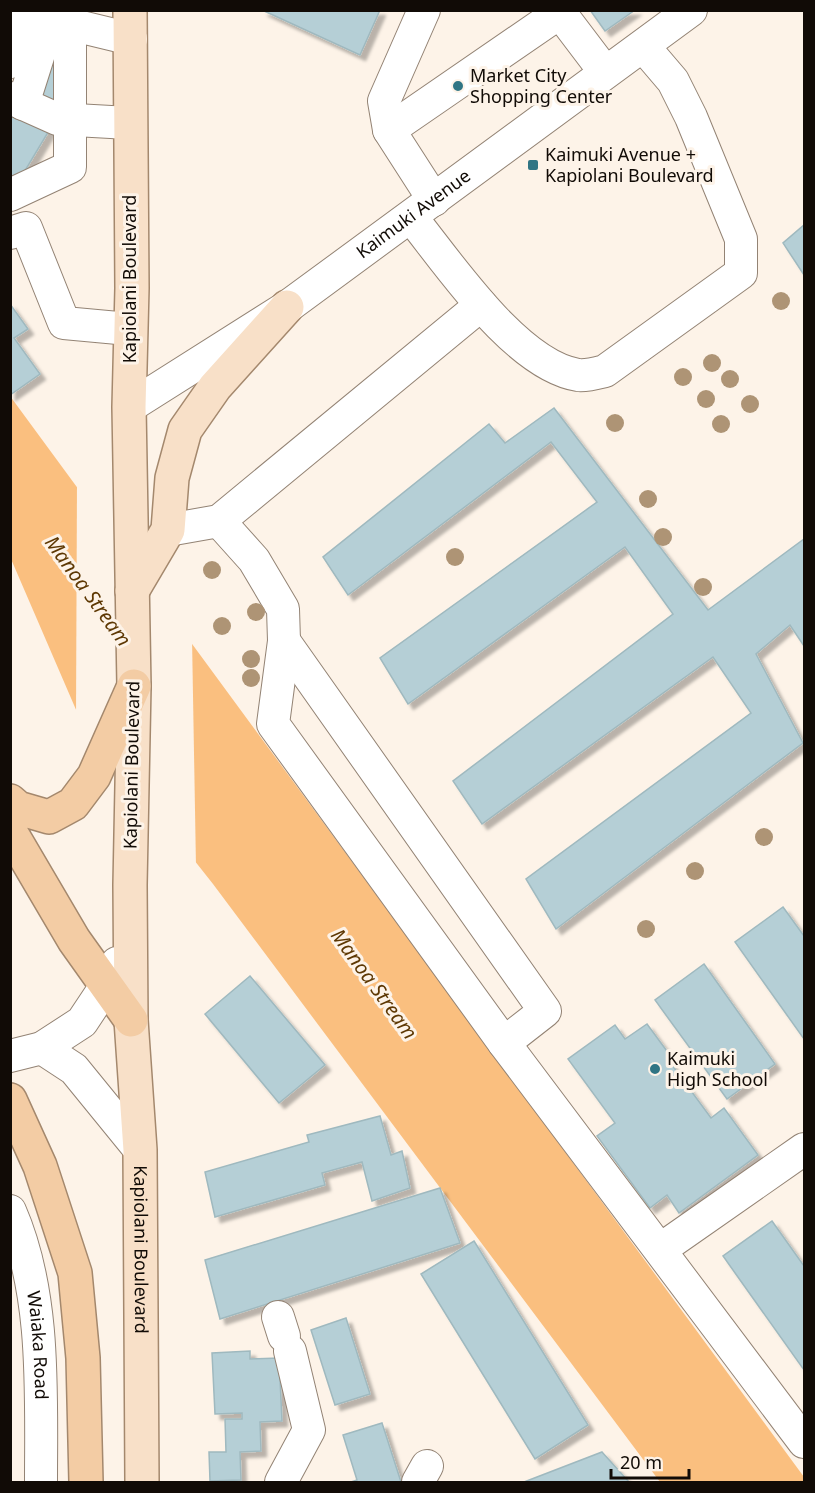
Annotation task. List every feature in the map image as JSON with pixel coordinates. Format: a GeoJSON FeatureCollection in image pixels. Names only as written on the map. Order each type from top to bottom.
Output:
{"type":"FeatureCollection","features":[{"type":"Feature","properties":{"kind":"highway"},"geometry":{"type":"LineString","coordinates":[[10,801],[18,808],[49,817],[74,804],[94,776],[134,686]]}},
{"type":"Feature","properties":{"kind":"highway"},"geometry":{"type":"LineString","coordinates":[[10,831],[74,940],[131,1020]]}},
{"type":"Feature","properties":{"kind":"highway"},"geometry":{"type":"LineString","coordinates":[[10,1100],[40,1166],[75,1274],[83,1358],[86,1482]]}},
{"type":"Feature","properties":{"kind":"main road","name":"Kapiolani Boulevard"},"geometry":{"type":"LineString","coordinates":[[130,25],[132,288],[129,329],[129,407],[131,541],[137,582],[130,893],[131,1020],[140,1150],[142,1482]]}},
{"type":"Feature","properties":{"kind":"main road"},"geometry":{"type":"LineString","coordinates":[[137,582],[168,530],[172,478],[185,430],[215,387],[287,307]]}},
{"type":"Feature","properties":{"kind":"street"},"geometry":{"type":"LineString","coordinates":[[424,10],[384,101],[389,130],[423,208],[481,305],[524,347],[556,369],[580,376],[605,371],[741,273],[741,239],[691,117],[674,81],[644,47]]}},
{"type":"Feature","properties":{"kind":"street","name":"Kaimuki Avenue"},"geometry":{"type":"LineString","coordinates":[[129,407],[287,307],[605,72],[644,47],[691,10]]}},
{"type":"Feature","properties":{"kind":"street"},"geometry":{"type":"LineString","coordinates":[[389,130],[559,12],[605,72]]}},
{"type":"Feature","properties":{"kind":"street"},"geometry":{"type":"LineString","coordinates":[[41,19],[130,25]]}},
{"type":"Feature","properties":{"kind":"street"},"geometry":{"type":"LineString","coordinates":[[10,62],[41,19]]}},
{"type":"Feature","properties":{"kind":"street"},"geometry":{"type":"LineString","coordinates":[[41,19],[17,101],[57,119],[129,123]]}},
{"type":"Feature","properties":{"kind":"street"},"geometry":{"type":"LineString","coordinates":[[10,195],[70,167],[71,121],[41,19]]}},
{"type":"Feature","properties":{"kind":"street"},"geometry":{"type":"LineString","coordinates":[[10,233],[26,228],[64,323],[129,329]]}},
{"type":"Feature","properties":{"kind":"street"},"geometry":{"type":"LineString","coordinates":[[168,530],[219,521],[481,305]]}},
{"type":"Feature","properties":{"kind":"street"},"geometry":{"type":"LineString","coordinates":[[219,521],[254,560],[283,609],[284,640],[273,724],[504,1043],[804,1442]]}},
{"type":"Feature","properties":{"kind":"street"},"geometry":{"type":"LineString","coordinates":[[284,640],[545,1011],[504,1043]]}},
{"type":"Feature","properties":{"kind":"street"},"geometry":{"type":"LineString","coordinates":[[10,1056],[42,1047],[82,1022],[116,971],[130,893]]}},
{"type":"Feature","properties":{"kind":"street"},"geometry":{"type":"LineString","coordinates":[[42,1047],[74,1069],[140,1150]]}},
{"type":"Feature","properties":{"kind":"street"},"geometry":{"type":"LineString","coordinates":[[661,1249],[804,1149]]}},
{"type":"Feature","properties":{"kind":"street","name":"Waiaka Road"},"geometry":{"type":"LineString","coordinates":[[10,1211],[21,1236],[40,1346],[41,1482]]}},
{"type":"Feature","properties":{"kind":"street"},"geometry":{"type":"LineString","coordinates":[[281,1482],[309,1430],[284,1335]]}},
{"type":"Feature","properties":{"kind":"water","name":"Manoa Stream"},"geometry":{"type":"Polygon","coordinates":[[[10,396],[804,1477],[804,1482],[660,1482],[213,884],[77,712],[11,559],[10,396]]]}},
{"type":"Feature","properties":{"kind":"pier"},"geometry":{"type":"Polygon","coordinates":[[[77,483],[192,638],[196,867],[76,716],[77,483]]]}},
{"type":"Feature","properties":{"kind":"building"},"geometry":{"type":"Polygon","coordinates":[[[262,10],[380,10],[360,55],[262,10]]]}},
{"type":"Feature","properties":{"kind":"building"},"geometry":{"type":"Polygon","coordinates":[[[590,10],[635,10],[605,31],[590,10]]]}},
{"type":"Feature","properties":{"kind":"building"},"geometry":{"type":"Polygon","coordinates":[[[66,57],[55,100],[43,100],[42,58],[66,57]]]}},
{"type":"Feature","properties":{"kind":"building"},"geometry":{"type":"Polygon","coordinates":[[[10,106],[50,129],[14,189],[10,187],[10,106]]]}},
{"type":"Feature","properties":{"kind":"building"},"geometry":{"type":"Polygon","coordinates":[[[804,225],[804,275],[783,243],[804,225]]]}},
{"type":"Feature","properties":{"kind":"building"},"geometry":{"type":"Polygon","coordinates":[[[10,304],[28,329],[14,338],[40,374],[10,395],[10,304]]]}},
{"type":"Feature","properties":{"kind":"building"},"geometry":{"type":"Polygon","coordinates":[[[554,408],[708,610],[804,539],[804,646],[790,625],[756,654],[803,743],[556,929],[526,879],[751,713],[713,657],[482,824],[453,781],[673,614],[625,547],[408,704],[380,658],[597,502],[551,442],[348,595],[323,557],[489,424],[505,443],[554,408]]]}},
{"type":"Feature","properties":{"kind":"building"},"geometry":{"type":"Polygon","coordinates":[[[783,907],[804,936],[804,1039],[735,942],[783,907]]]}},
{"type":"Feature","properties":{"kind":"building"},"geometry":{"type":"Polygon","coordinates":[[[704,964],[775,1064],[727,1099],[655,1000],[704,964]]]}},
{"type":"Feature","properties":{"kind":"building"},"geometry":{"type":"Polygon","coordinates":[[[250,976],[325,1065],[279,1103],[205,1014],[250,976]]]}},
{"type":"Feature","properties":{"kind":"building"},"geometry":{"type":"Polygon","coordinates":[[[647,1024],[672,1058],[669,1061],[711,1118],[724,1108],[758,1155],[679,1213],[667,1195],[650,1208],[597,1136],[615,1123],[568,1059],[615,1025],[625,1039],[647,1024]]]}},
{"type":"Feature","properties":{"kind":"building"},"geometry":{"type":"Polygon","coordinates":[[[380,1116],[391,1155],[402,1151],[410,1188],[372,1201],[362,1162],[322,1173],[325,1185],[215,1217],[205,1172],[309,1142],[307,1135],[380,1116]]]}},
{"type":"Feature","properties":{"kind":"building"},"geometry":{"type":"Polygon","coordinates":[[[440,1188],[460,1243],[220,1319],[205,1260],[440,1188]]]}},
{"type":"Feature","properties":{"kind":"building"},"geometry":{"type":"Polygon","coordinates":[[[772,1221],[804,1266],[804,1370],[723,1256],[772,1221]]]}},
{"type":"Feature","properties":{"kind":"building"},"geometry":{"type":"Polygon","coordinates":[[[474,1241],[588,1425],[535,1459],[421,1274],[474,1241]]]}},
{"type":"Feature","properties":{"kind":"building"},"geometry":{"type":"Polygon","coordinates":[[[346,1318],[370,1394],[335,1405],[311,1330],[346,1318]]]}},
{"type":"Feature","properties":{"kind":"building"},"geometry":{"type":"Polygon","coordinates":[[[250,1351],[250,1359],[279,1358],[282,1421],[260,1422],[261,1451],[240,1452],[241,1480],[210,1481],[209,1452],[226,1452],[225,1419],[242,1419],[242,1413],[215,1414],[212,1353],[250,1351]]]}},
{"type":"Feature","properties":{"kind":"building"},"geometry":{"type":"Polygon","coordinates":[[[382,1423],[401,1482],[351,1482],[357,1480],[343,1435],[382,1423]]]}},
{"type":"Feature","properties":{"kind":"building"},"geometry":{"type":"Polygon","coordinates":[[[602,1452],[629,1482],[524,1482],[602,1452]]]}},
{"type":"Feature","properties":{"kind":"place","name":"Market City Shopping Center"},"geometry":{"type":"Point","coordinates":[458,86]}},
{"type":"Feature","properties":{"kind":"place","name":"Kaimuki Avenue + Kapiolani Boulevard"},"geometry":{"type":"Point","coordinates":[533,165]}},
{"type":"Feature","properties":{"kind":"place","name":"Kaimuki High School"},"geometry":{"type":"Point","coordinates":[655,1069]}}]}
